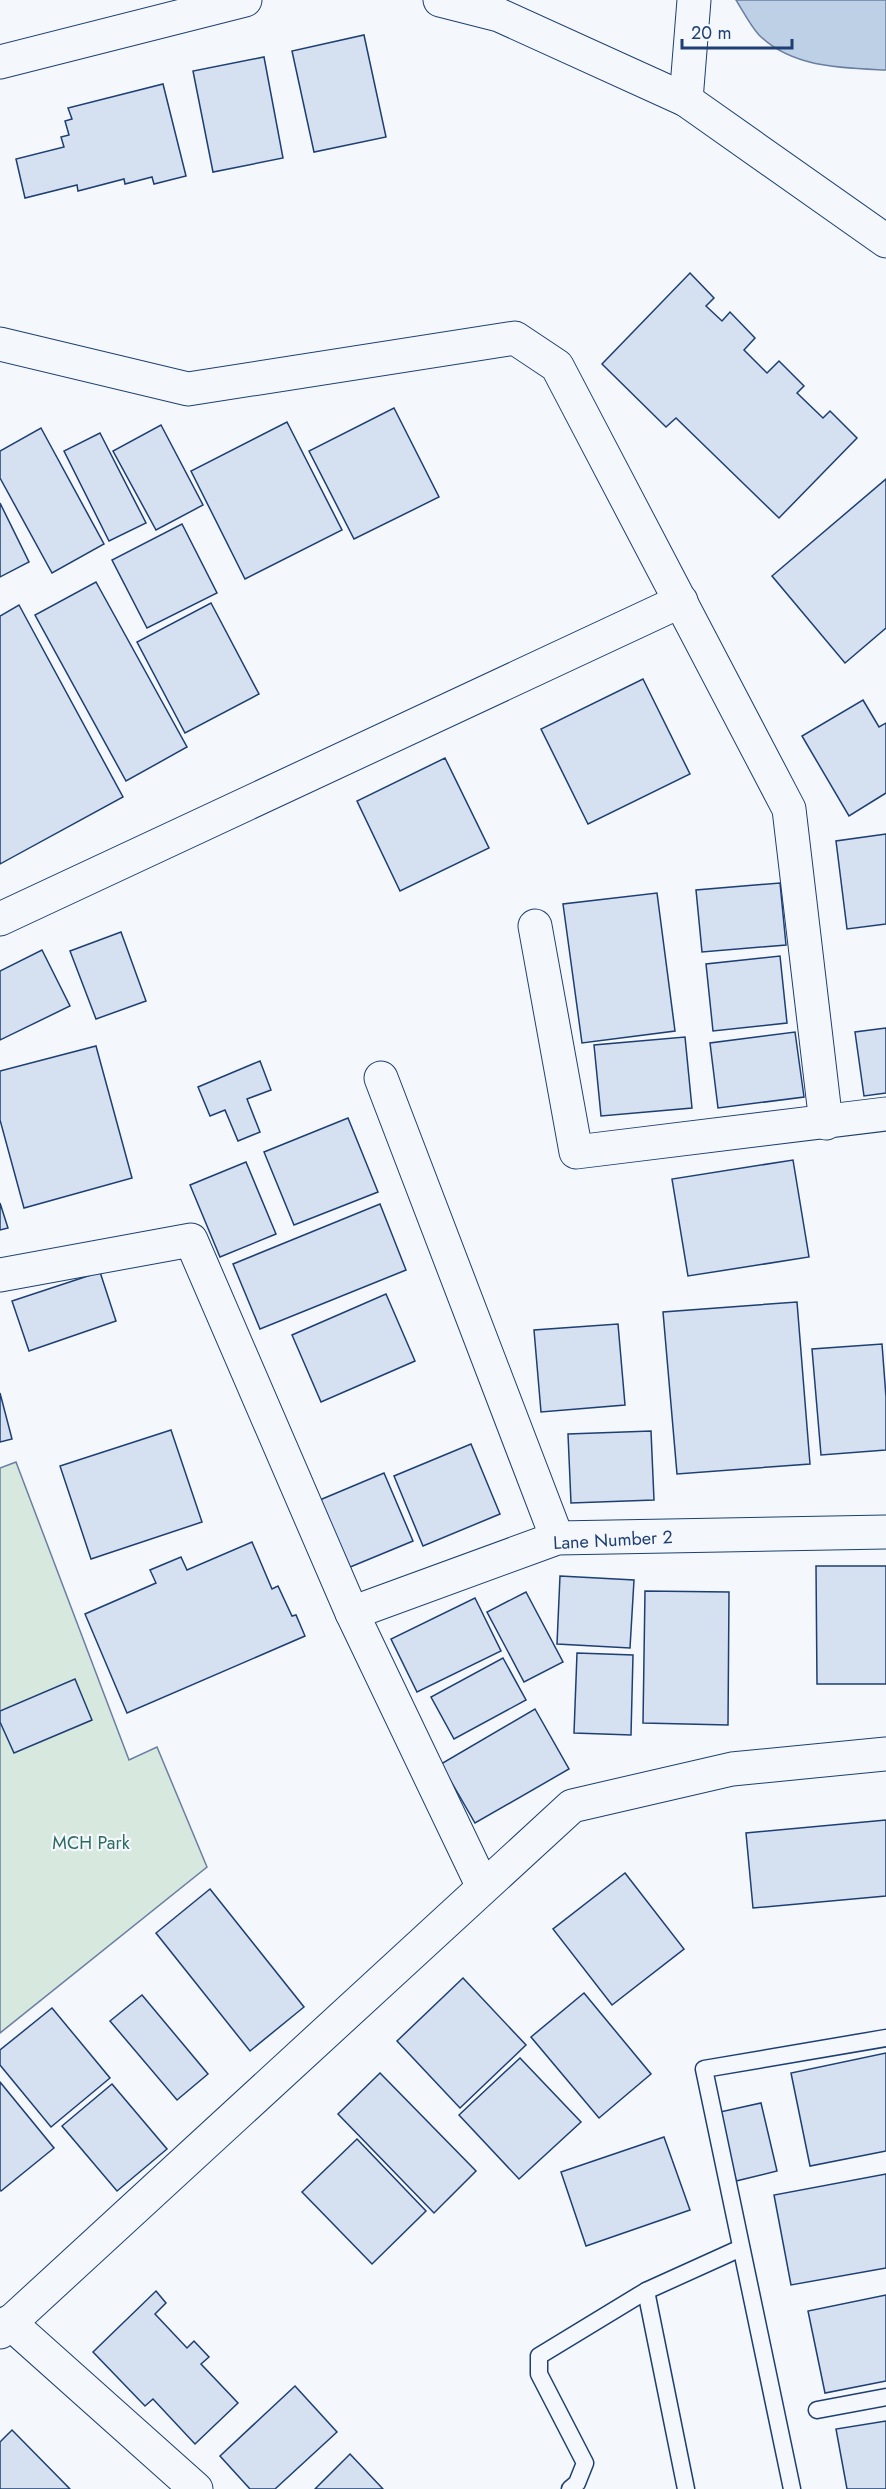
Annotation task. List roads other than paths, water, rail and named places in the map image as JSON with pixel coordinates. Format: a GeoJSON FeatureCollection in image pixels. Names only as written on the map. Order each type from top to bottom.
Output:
{"type":"FeatureCollection","features":[{"type":"Feature","properties":{"kind":"street"},"geometry":{"type":"LineString","coordinates":[[0,62],[245,0]]}},
{"type":"Feature","properties":{"kind":"street"},"geometry":{"type":"LineString","coordinates":[[441,0],[499,15],[686,100],[886,241]]}},
{"type":"Feature","properties":{"kind":"street"},"geometry":{"type":"LineString","coordinates":[[686,100],[694,0]]}},
{"type":"Feature","properties":{"kind":"street"},"geometry":{"type":"LineString","coordinates":[[0,344],[188,389],[515,338],[557,366],[789,809],[826,1123]]}},
{"type":"Feature","properties":{"kind":"street"},"geometry":{"type":"LineString","coordinates":[[0,919],[681,601]]}},
{"type":"Feature","properties":{"kind":"street"},"geometry":{"type":"LineString","coordinates":[[535,926],[576,1152],[886,1114]]}},
{"type":"Feature","properties":{"kind":"street"},"geometry":{"type":"LineString","coordinates":[[381,1078],[557,1538]]}},
{"type":"Feature","properties":{"kind":"street"},"geometry":{"type":"LineString","coordinates":[[0,1275],[191,1240],[352,1613],[483,1887]]}},
{"type":"Feature","properties":{"kind":"street","name":"Lane Number 2"},"geometry":{"type":"LineString","coordinates":[[352,1613],[557,1538],[886,1532]]}},
{"type":"Feature","properties":{"kind":"street"},"geometry":{"type":"LineString","coordinates":[[196,2489],[4,2327],[572,1806],[732,1769],[886,1754]]}},
{"type":"Feature","properties":{"kind":"lane"},"geometry":{"type":"LineString","coordinates":[[792,2489],[704,2069],[886,2038]]}},
{"type":"Feature","properties":{"kind":"lane"},"geometry":{"type":"LineString","coordinates":[[570,2489],[577,2483],[585,2463],[538,2374],[539,2356],[646,2291],[741,2248]]}},
{"type":"Feature","properties":{"kind":"lane"},"geometry":{"type":"LineString","coordinates":[[646,2291],[686,2489]]}},
{"type":"Feature","properties":{"kind":"lane"},"geometry":{"type":"LineString","coordinates":[[818,2410],[886,2397]]}},
{"type":"Feature","properties":{"kind":"water"},"geometry":{"type":"Polygon","coordinates":[[[736,0],[886,0],[886,70],[835,67],[802,60],[787,54],[772,46],[759,35],[736,0]]]}},
{"type":"Feature","properties":{"kind":"park label","name":"MCH Park"},"geometry":{"type":"Point","coordinates":[91,1843]}}]}
